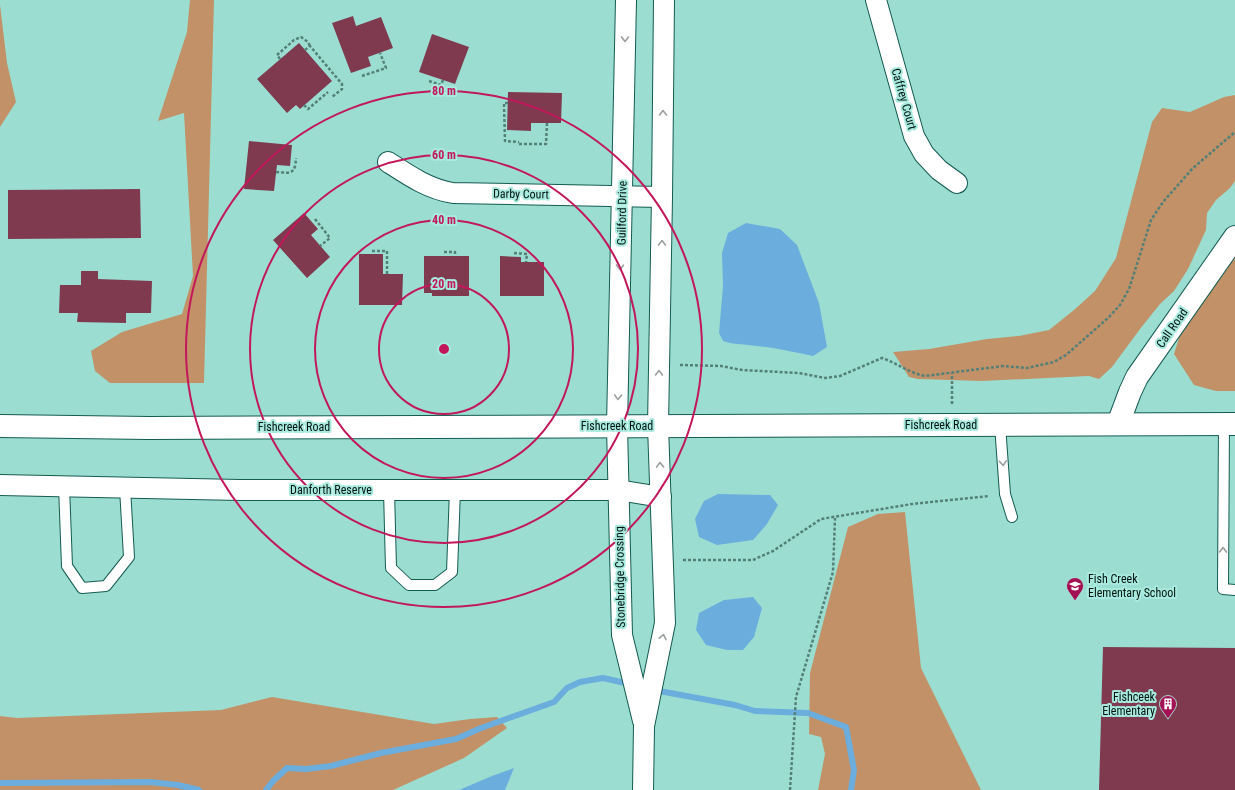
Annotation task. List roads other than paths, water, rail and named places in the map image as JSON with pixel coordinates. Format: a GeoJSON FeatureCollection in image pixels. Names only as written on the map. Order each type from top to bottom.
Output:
{"type":"FeatureCollection","features":[{"type":"Feature","properties":{"kind":"main road","name":"Call Road"},"geometry":{"type":"LineString","coordinates":[[1118,424],[1137,377],[1235,237]]}},
{"type":"Feature","properties":{"kind":"main road","name":"Fishcreek Road"},"geometry":{"type":"LineString","coordinates":[[0,426],[157,428],[1230,424]]}},
{"type":"Feature","properties":{"kind":"street","name":"Guilford Drive"},"geometry":{"type":"LineString","coordinates":[[617,426],[626,0]]}},
{"type":"Feature","properties":{"kind":"street"},"geometry":{"type":"LineString","coordinates":[[658,426],[664,0]]}},
{"type":"Feature","properties":{"kind":"street","name":"Caffrey Court"},"geometry":{"type":"LineString","coordinates":[[876,0],[914,136],[924,154],[939,170],[957,182]]}},
{"type":"Feature","properties":{"kind":"street","name":"Darby Court"},"geometry":{"type":"LineString","coordinates":[[388,162],[419,182],[453,193],[662,197]]}},
{"type":"Feature","properties":{"kind":"street","name":"Stonebridge Crossing"},"geometry":{"type":"LineString","coordinates":[[617,426],[622,634],[630,670],[643,702],[643,790]]}},
{"type":"Feature","properties":{"kind":"street","name":"Stonebridge Crossing"},"geometry":{"type":"LineString","coordinates":[[643,702],[655,675],[665,623],[658,426]]}},
{"type":"Feature","properties":{"kind":"street","name":"Danforth Reserve"},"geometry":{"type":"LineString","coordinates":[[0,485],[240,490],[618,490],[661,497]]}},
{"type":"Feature","properties":{"kind":"lane"},"geometry":{"type":"LineString","coordinates":[[1230,424],[1223,589],[1235,590]]}},
{"type":"Feature","properties":{"kind":"lane"},"geometry":{"type":"LineString","coordinates":[[1000,425],[1005,494],[1012,517]]}},
{"type":"Feature","properties":{"kind":"lane"},"geometry":{"type":"LineString","coordinates":[[64,486],[67,566],[82,588],[106,586],[129,558],[125,488]]}},
{"type":"Feature","properties":{"kind":"lane"},"geometry":{"type":"LineString","coordinates":[[389,490],[391,568],[409,585],[435,586],[452,572],[455,490]]}},
{"type":"Feature","properties":{"kind":"water"},"geometry":{"type":"Polygon","coordinates":[[[746,223],[780,229],[797,245],[819,303],[827,347],[813,356],[723,341],[719,333],[723,286],[722,253],[728,233],[746,223]]]}},
{"type":"Feature","properties":{"kind":"water"},"geometry":{"type":"Polygon","coordinates":[[[718,494],[770,495],[778,505],[767,524],[753,540],[717,545],[699,537],[695,519],[704,501],[718,494]]]}},
{"type":"Feature","properties":{"kind":"water"},"geometry":{"type":"Polygon","coordinates":[[[753,597],[762,608],[754,637],[743,650],[727,650],[706,645],[696,630],[699,613],[724,600],[753,597]]]}},
{"type":"Feature","properties":{"kind":"water"},"geometry":{"type":"Polygon","coordinates":[[[514,768],[505,790],[459,790],[492,776],[514,768]]]}},
{"type":"Feature","properties":{"kind":"waterway"},"geometry":{"type":"LineString","coordinates":[[266,790],[287,768],[306,769],[331,766],[381,753],[456,739],[481,728],[554,702],[567,688],[580,682],[603,678],[630,684]]}},
{"type":"Feature","properties":{"kind":"waterway"},"geometry":{"type":"LineString","coordinates":[[654,690],[735,705],[755,711],[808,713],[846,727],[854,770],[851,790]]}},
{"type":"Feature","properties":{"kind":"waterway"},"geometry":{"type":"LineString","coordinates":[[0,783],[150,782],[178,785],[199,790]]}},
{"type":"Feature","properties":{"kind":"place","name":"Fish Creek Elementary School"},"geometry":{"type":"Point","coordinates":[1075,601]}},
{"type":"Feature","properties":{"kind":"place","name":"Fishceek Elementary"},"geometry":{"type":"Point","coordinates":[1168,719]}}]}
